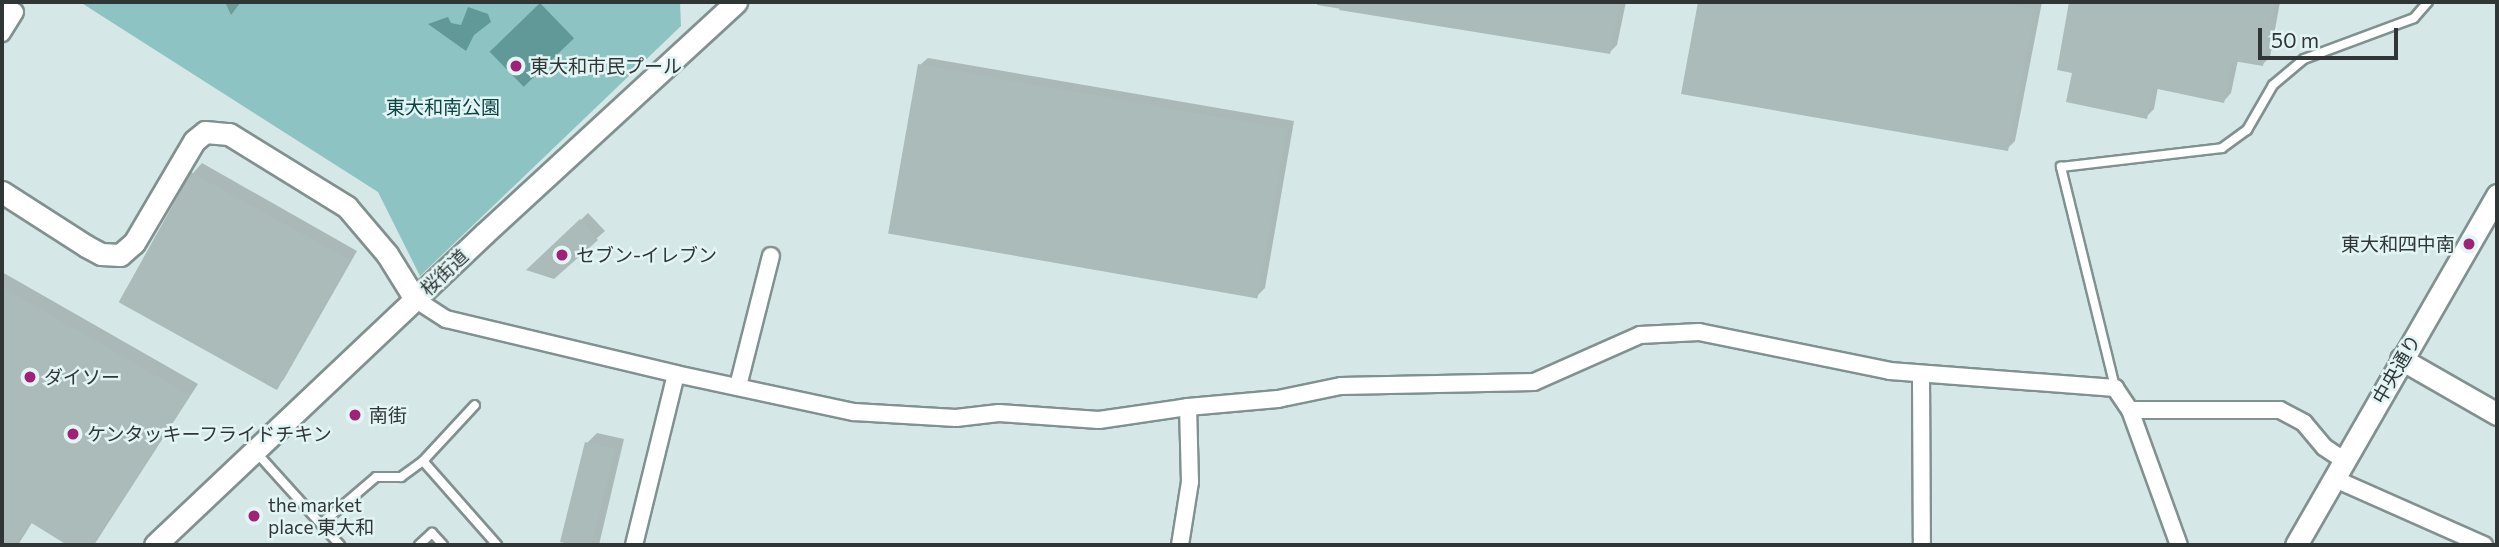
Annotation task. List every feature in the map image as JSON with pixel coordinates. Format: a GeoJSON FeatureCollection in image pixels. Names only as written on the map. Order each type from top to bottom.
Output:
{"type":"FeatureCollection","features":[{"type":"Feature","properties":{"kind":"street"},"geometry":{"type":"LineString","coordinates":[[2,4],[15,12],[2,33]]}},
{"type":"Feature","properties":{"kind":"street","name":"桜街道"},"geometry":{"type":"LineString","coordinates":[[155,545],[724,6]]}},
{"type":"Feature","properties":{"kind":"street"},"geometry":{"type":"LineString","coordinates":[[2,192],[86,246],[101,254],[120,256],[134,243],[194,141],[205,132],[229,134],[347,207],[387,254],[415,299],[446,319],[676,374],[855,412],[956,418],[999,413],[1099,420],[1188,407],[1278,399],[1341,386],[1534,382],[1640,335],[1699,332],[1890,371],[2115,388],[2130,410],[2179,545]]}},
{"type":"Feature","properties":{"kind":"street","name":"中央通り"},"geometry":{"type":"LineString","coordinates":[[2296,545],[2497,195]]}},
{"type":"Feature","properties":{"kind":"street"},"geometry":{"type":"LineString","coordinates":[[738,386],[771,256]]}},
{"type":"Feature","properties":{"kind":"street"},"geometry":{"type":"LineString","coordinates":[[2401,359],[2497,414]]}},
{"type":"Feature","properties":{"kind":"street"},"geometry":{"type":"LineString","coordinates":[[634,545],[676,374]]}},
{"type":"Feature","properties":{"kind":"street"},"geometry":{"type":"LineString","coordinates":[[1921,375],[1923,545]]}},
{"type":"Feature","properties":{"kind":"street"},"geometry":{"type":"LineString","coordinates":[[1180,545],[1190,482],[1188,407]]}},
{"type":"Feature","properties":{"kind":"street"},"geometry":{"type":"LineString","coordinates":[[2130,410],[2280,410],[2304,423],[2340,470],[2451,538],[2484,545]]}},
{"type":"Feature","properties":{"kind":"lane"},"geometry":{"type":"LineString","coordinates":[[2115,388],[2061,167],[2222,148],[2247,130],[2273,85],[2304,59],[2414,18],[2428,2]]}},
{"type":"Feature","properties":{"kind":"lane"},"geometry":{"type":"LineString","coordinates":[[321,524],[376,477],[401,477],[423,461],[475,405]]}},
{"type":"Feature","properties":{"kind":"lane"},"geometry":{"type":"LineString","coordinates":[[255,452],[340,545]]}},
{"type":"Feature","properties":{"kind":"lane"},"geometry":{"type":"LineString","coordinates":[[423,461],[497,545]]}},
{"type":"Feature","properties":{"kind":"lane"},"geometry":{"type":"LineString","coordinates":[[419,545],[432,533],[443,545]]}},
{"type":"Feature","properties":{"kind":"green space","name":"東大和南公園"},"geometry":{"type":"Polygon","coordinates":[[[80,2],[680,2],[681,26],[420,276],[378,192],[80,2]]]}},
{"type":"Feature","properties":{"kind":"shaded area"},"geometry":{"type":"Polygon","coordinates":[[[540,3],[574,38],[524,87],[490,52],[540,3]]]}},
{"type":"Feature","properties":{"kind":"shaded area"},"geometry":{"type":"Polygon","coordinates":[[[468,7],[488,14],[491,22],[474,35],[466,51],[428,24],[448,17],[451,23],[461,25],[468,7]]]}},
{"type":"Feature","properties":{"kind":"building"},"geometry":{"type":"Polygon","coordinates":[[[1340,2],[1620,2],[1610,54],[1339,10],[1340,2]]]}},
{"type":"Feature","properties":{"kind":"building"},"geometry":{"type":"Polygon","coordinates":[[[1698,2],[1994,2],[2035,9],[2008,151],[1681,94],[1698,2]]]}},
{"type":"Feature","properties":{"kind":"building"},"geometry":{"type":"Polygon","coordinates":[[[2069,2],[2275,2],[2263,66],[2233,61],[2224,103],[2153,88],[2147,119],[2066,102],[2072,73],[2057,70],[2069,2]]]}},
{"type":"Feature","properties":{"kind":"building"},"geometry":{"type":"Polygon","coordinates":[[[918,64],[1287,129],[1257,299],[888,233],[918,64]]]}},
{"type":"Feature","properties":{"kind":"building"},"geometry":{"type":"Polygon","coordinates":[[[191,172],[349,260],[277,390],[119,302],[191,172]]]}},
{"type":"Feature","properties":{"kind":"building","name":"セブン-イレブン"},"geometry":{"type":"Polygon","coordinates":[[[580,219],[598,240],[554,279],[526,270],[580,219]]]}},
{"type":"Feature","properties":{"kind":"building"},"geometry":{"type":"Polygon","coordinates":[[[2,287],[190,395],[92,545],[67,545],[30,522],[16,545],[2,545],[2,287]]]}},
{"type":"Feature","properties":{"kind":"building"},"geometry":{"type":"Polygon","coordinates":[[[585,442],[615,449],[591,545],[573,545],[560,542],[585,442]]]}},
{"type":"Feature","properties":{"kind":"place","name":"東大和市民プール"},"geometry":{"type":"Point","coordinates":[516,66]}},
{"type":"Feature","properties":{"kind":"place","name":"東大和四中南"},"geometry":{"type":"Point","coordinates":[2469,244]}},
{"type":"Feature","properties":{"kind":"place","name":"セブン-イレブン"},"geometry":{"type":"Point","coordinates":[562,255]}},
{"type":"Feature","properties":{"kind":"place","name":"ダイソー"},"geometry":{"type":"Point","coordinates":[30,377]}},
{"type":"Feature","properties":{"kind":"place","name":"南街"},"geometry":{"type":"Point","coordinates":[355,415]}},
{"type":"Feature","properties":{"kind":"place","name":"ケンタッキーフライドチキン"},"geometry":{"type":"Point","coordinates":[73,434]}},
{"type":"Feature","properties":{"kind":"place","name":"the market place 東大和"},"geometry":{"type":"Point","coordinates":[254,516]}}]}
